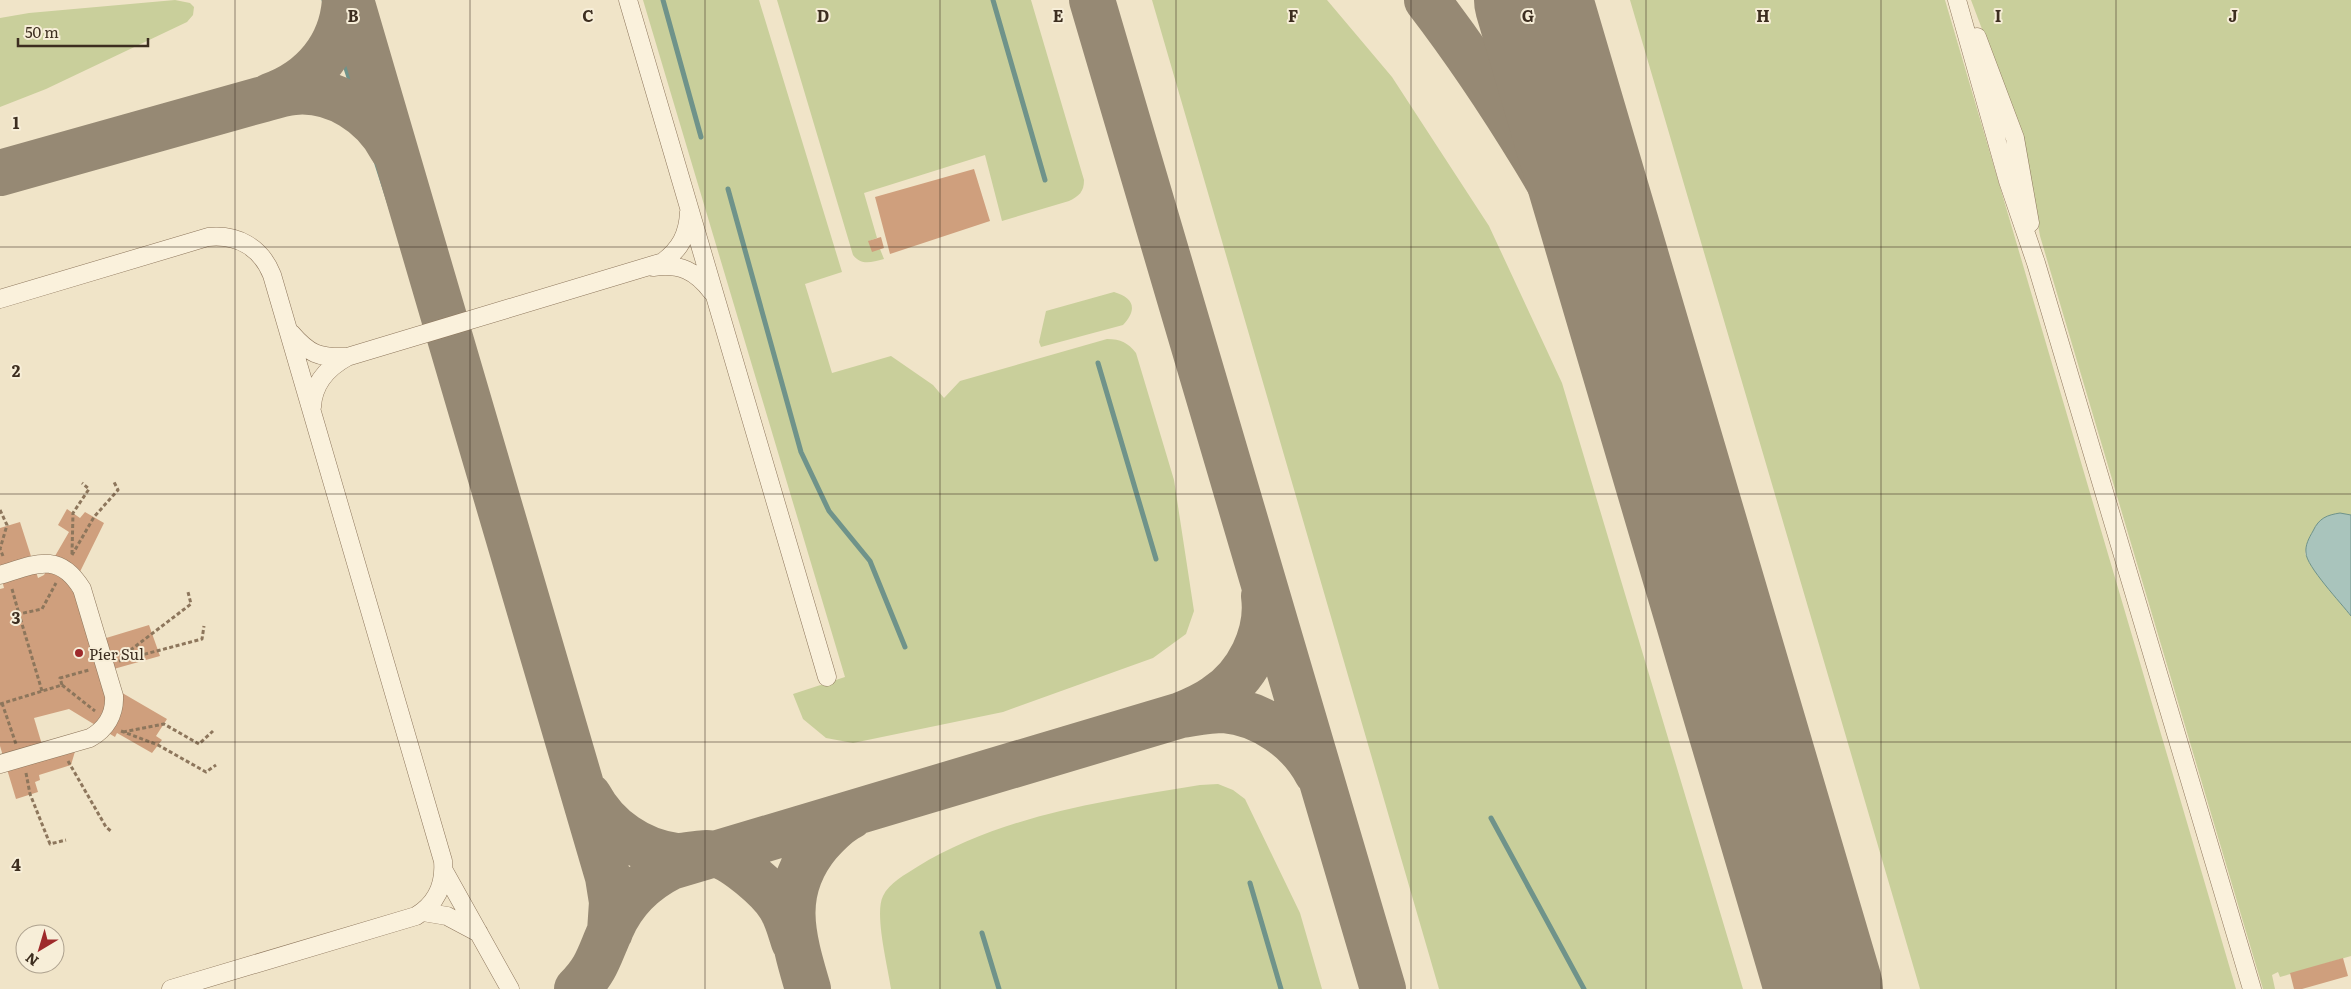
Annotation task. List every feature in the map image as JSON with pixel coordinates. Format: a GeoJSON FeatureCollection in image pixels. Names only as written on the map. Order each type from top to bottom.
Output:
{"type":"FeatureCollection","features":[{"type":"Feature","properties":{"kind":"lane"},"geometry":{"type":"LineString","coordinates":[[628,0],[827,677]]}},
{"type":"Feature","properties":{"kind":"lane"},"geometry":{"type":"LineString","coordinates":[[1959,0],[2008,181],[2036,263],[2252,989]]}},
{"type":"Feature","properties":{"kind":"lane"},"geometry":{"type":"LineString","coordinates":[[312,413],[312,395],[320,381],[330,368],[347,358],[650,268],[663,262],[680,246],[688,230],[689,207]]}},
{"type":"Feature","properties":{"kind":"lane"},"geometry":{"type":"LineString","coordinates":[[0,299],[208,237],[221,236],[246,242],[268,264],[444,861],[444,871],[437,895],[423,912],[410,918],[171,989]]}},
{"type":"Feature","properties":{"kind":"lane"},"geometry":{"type":"LineString","coordinates":[[650,268],[673,266],[691,271],[700,278],[716,297]]}},
{"type":"Feature","properties":{"kind":"lane"},"geometry":{"type":"LineString","coordinates":[[289,331],[301,345],[320,356],[347,358]]}},
{"type":"Feature","properties":{"kind":"lane"},"geometry":{"type":"LineString","coordinates":[[0,574],[46,562],[67,570],[82,589],[105,665],[114,706],[106,725],[90,738],[0,764]]}},
{"type":"Feature","properties":{"kind":"lane"},"geometry":{"type":"LineString","coordinates":[[444,871],[510,989]]}},
{"type":"Feature","properties":{"kind":"lane"},"geometry":{"type":"LineString","coordinates":[[423,912],[447,916],[479,934]]}},
{"type":"Feature","properties":{"kind":"path"},"geometry":{"type":"LineString","coordinates":[[68,563],[94,517],[118,490],[114,482]]}},
{"type":"Feature","properties":{"kind":"path"},"geometry":{"type":"LineString","coordinates":[[72,555],[73,513],[89,489],[82,483]]}},
{"type":"Feature","properties":{"kind":"path"},"geometry":{"type":"LineString","coordinates":[[0,510],[8,525]]}},
{"type":"Feature","properties":{"kind":"path"},"geometry":{"type":"LineString","coordinates":[[42,691],[19,614],[42,609],[59,578]]}},
{"type":"Feature","properties":{"kind":"path"},"geometry":{"type":"LineString","coordinates":[[188,592],[191,604],[114,662],[202,639],[204,626]]}},
{"type":"Feature","properties":{"kind":"path"},"geometry":{"type":"LineString","coordinates":[[0,704],[62,685],[60,678],[105,665]]}},
{"type":"Feature","properties":{"kind":"path"},"geometry":{"type":"LineString","coordinates":[[122,732],[164,724],[199,744],[213,731]]}},
{"type":"Feature","properties":{"kind":"path"},"geometry":{"type":"LineString","coordinates":[[158,745],[206,772],[216,765]]}},
{"type":"Feature","properties":{"kind":"path"},"geometry":{"type":"LineString","coordinates":[[71,765],[106,828],[112,832]]}},
{"type":"Feature","properties":{"kind":"path"},"geometry":{"type":"LineString","coordinates":[[25,770],[30,794],[50,844],[66,840]]}},
{"type":"Feature","properties":{"kind":"green space"},"geometry":{"type":"Polygon","coordinates":[[[175,0],[190,3],[194,7],[193,15],[187,22],[46,89],[0,107],[0,18],[29,13],[175,0]]]}},
{"type":"Feature","properties":{"kind":"green space"},"geometry":{"type":"Polygon","coordinates":[[[643,0],[759,0],[842,272],[805,284],[832,373],[891,356],[933,385],[944,398],[960,381],[1107,339],[1127,344],[1136,353],[1174,480],[1194,611],[1186,634],[1153,658],[1003,712],[853,743],[826,738],[803,719],[793,694],[845,677],[643,0]]]}},
{"type":"Feature","properties":{"kind":"green space"},"geometry":{"type":"Polygon","coordinates":[[[777,0],[1031,0],[1084,180],[1082,191],[1069,201],[1002,221],[985,155],[864,193],[877,238],[869,241],[880,249],[884,259],[867,262],[860,261],[853,255],[777,0]]]}},
{"type":"Feature","properties":{"kind":"green space"},"geometry":{"type":"Polygon","coordinates":[[[1152,0],[1327,0],[1392,77],[1489,226],[1562,383],[1743,989],[1439,989],[1152,0]]]}},
{"type":"Feature","properties":{"kind":"green space"},"geometry":{"type":"Polygon","coordinates":[[[1630,0],[1945,0],[2236,989],[1920,989],[1630,0]]]}},
{"type":"Feature","properties":{"kind":"green space"},"geometry":{"type":"Polygon","coordinates":[[[1971,0],[2351,0],[2351,515],[2341,514],[2333,516],[2319,524],[2310,537],[2305,554],[2351,616],[2351,956],[2280,977],[2278,972],[2272,975],[2275,989],[2263,989],[2040,236],[2022,135],[1971,0]]]}},
{"type":"Feature","properties":{"kind":"green space"},"geometry":{"type":"Polygon","coordinates":[[[1114,292],[1126,298],[1132,305],[1132,310],[1123,325],[1041,347],[1039,342],[1046,311],[1114,292]]]}},
{"type":"Feature","properties":{"kind":"green space"},"geometry":{"type":"Polygon","coordinates":[[[1218,784],[1233,790],[1245,799],[1300,913],[1322,989],[891,989],[882,941],[881,904],[883,896],[889,887],[917,867],[950,849],[984,834],[1054,812],[1127,797],[1200,785],[1218,784]]]}},
{"type":"Feature","properties":{"kind":"water"},"geometry":{"type":"Polygon","coordinates":[[[2340,513],[2351,515],[2351,616],[2312,567],[2306,553],[2308,542],[2318,523],[2327,516],[2340,513]]]}},
{"type":"Feature","properties":{"kind":"building"},"geometry":{"type":"Polygon","coordinates":[[[974,169],[990,221],[890,254],[875,197],[974,169]]]}},
{"type":"Feature","properties":{"kind":"building"},"geometry":{"type":"Polygon","coordinates":[[[881,237],[884,248],[872,252],[868,241],[881,237]]]}},
{"type":"Feature","properties":{"kind":"building","name":"Píer Sul"},"geometry":{"type":"Polygon","coordinates":[[[67,509],[80,518],[85,512],[104,523],[71,590],[77,593],[93,642],[149,625],[160,656],[103,672],[100,680],[167,719],[156,736],[162,740],[152,753],[117,733],[115,737],[69,709],[34,718],[46,758],[76,748],[71,765],[39,775],[40,780],[35,782],[38,792],[16,799],[0,746],[0,589],[4,588],[0,573],[0,528],[20,522],[38,578],[44,575],[69,532],[58,525],[67,509]]]}},
{"type":"Feature","properties":{"kind":"building"},"geometry":{"type":"Polygon","coordinates":[[[2343,958],[2348,976],[2302,989],[2294,989],[2290,973],[2343,958]]]}},
{"type":"Feature","properties":{"kind":"waterway"},"geometry":{"type":"LineString","coordinates":[[324,0],[427,319]]}},
{"type":"Feature","properties":{"kind":"waterway"},"geometry":{"type":"LineString","coordinates":[[663,0],[701,137]]}},
{"type":"Feature","properties":{"kind":"waterway"},"geometry":{"type":"LineString","coordinates":[[993,0],[1045,180]]}},
{"type":"Feature","properties":{"kind":"waterway"},"geometry":{"type":"LineString","coordinates":[[728,189],[801,452],[829,511],[870,561],[905,647]]}},
{"type":"Feature","properties":{"kind":"waterway"},"geometry":{"type":"LineString","coordinates":[[1098,363],[1156,559]]}},
{"type":"Feature","properties":{"kind":"waterway"},"geometry":{"type":"LineString","coordinates":[[1491,818],[1584,989]]}},
{"type":"Feature","properties":{"kind":"waterway"},"geometry":{"type":"LineString","coordinates":[[1250,883],[1281,989]]}},
{"type":"Feature","properties":{"kind":"waterway"},"geometry":{"type":"LineString","coordinates":[[982,933],[999,989]]}},
{"type":"Feature","properties":{"kind":"taxiway"},"geometry":{"type":"LineString","coordinates":[[270,96],[299,81],[322,60],[338,32],[343,17],[345,0]]}},
{"type":"Feature","properties":{"kind":"taxiway"},"geometry":{"type":"LineString","coordinates":[[351,0],[608,877],[612,902],[610,932]]}},
{"type":"Feature","properties":{"kind":"taxiway"},"geometry":{"type":"LineString","coordinates":[[1092,0],[1383,989]]}},
{"type":"Feature","properties":{"kind":"taxiway"},"geometry":{"type":"LineString","coordinates":[[1427,0],[1509,117],[1581,237],[1627,320]]}},
{"type":"Feature","properties":{"kind":"taxiway"},"geometry":{"type":"LineString","coordinates":[[0,173],[273,96],[294,92],[324,94],[351,106],[375,125],[392,149]]}},
{"type":"Feature","properties":{"kind":"taxiway"},"geometry":{"type":"LineString","coordinates":[[577,989],[594,968],[616,919],[628,901],[643,885],[671,867],[1181,715],[1208,702],[1238,678],[1254,653],[1263,625],[1264,596]]}},
{"type":"Feature","properties":{"kind":"taxiway"},"geometry":{"type":"LineString","coordinates":[[1181,715],[1224,710],[1252,716],[1290,739],[1310,761],[1317,773]]}},
{"type":"Feature","properties":{"kind":"taxiway"},"geometry":{"type":"LineString","coordinates":[[589,796],[605,818],[637,844],[663,854],[677,856],[715,854],[742,868],[780,906],[794,942]]}},
{"type":"Feature","properties":{"kind":"taxiway"},"geometry":{"type":"LineString","coordinates":[[808,989],[797,950],[792,914],[798,878],[806,861],[819,843],[846,818],[851,816]]}},
{"type":"Feature","properties":{"kind":"runway"},"geometry":{"type":"LineString","coordinates":[[1533,0],[1824,989]]}},
{"type":"Feature","properties":{"kind":"place","name":"Píer Sul"},"geometry":{"type":"Point","coordinates":[79,653]}}]}
